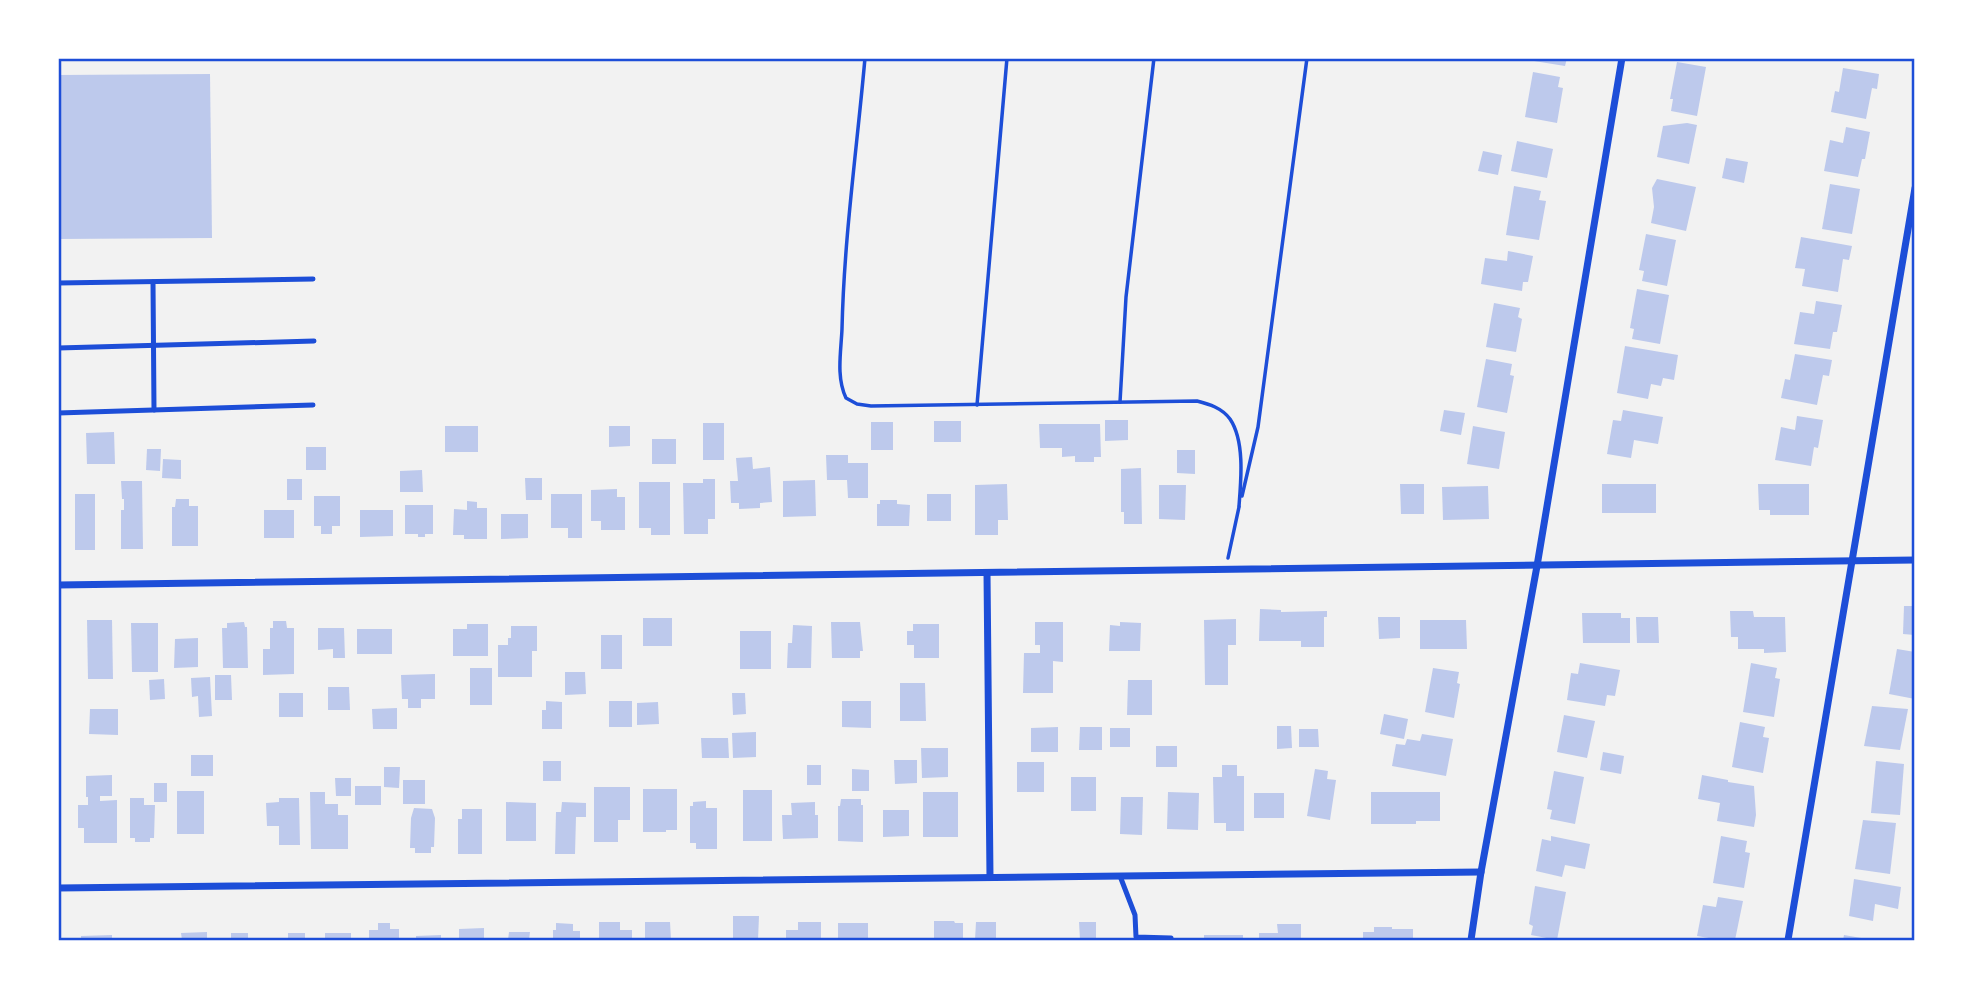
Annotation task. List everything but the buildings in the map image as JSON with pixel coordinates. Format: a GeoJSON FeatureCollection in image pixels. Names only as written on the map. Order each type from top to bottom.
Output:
{"type":"FeatureCollection","features":[{"type":"Feature","properties":{"kind":"street"},"geometry":{"type":"LineString","coordinates":[[1471,940],[1622,58]]}},
{"type":"Feature","properties":{"kind":"street"},"geometry":{"type":"LineString","coordinates":[[1788,940],[1915,188]]}},
{"type":"Feature","properties":{"kind":"street"},"geometry":{"type":"LineString","coordinates":[[58,584],[1915,560]]}},
{"type":"Feature","properties":{"kind":"street"},"geometry":{"type":"LineString","coordinates":[[987,573],[990,877]]}},
{"type":"Feature","properties":{"kind":"street"},"geometry":{"type":"LineString","coordinates":[[58,888],[1481,872]]}},
{"type":"Feature","properties":{"kind":"lane"},"geometry":{"type":"LineString","coordinates":[[58,283],[313,279]]}},
{"type":"Feature","properties":{"kind":"lane"},"geometry":{"type":"LineString","coordinates":[[153,282],[154,410]]}},
{"type":"Feature","properties":{"kind":"lane"},"geometry":{"type":"LineString","coordinates":[[58,348],[314,341]]}},
{"type":"Feature","properties":{"kind":"lane"},"geometry":{"type":"LineString","coordinates":[[58,413],[313,405]]}},
{"type":"Feature","properties":{"kind":"lane"},"geometry":{"type":"LineString","coordinates":[[1120,876],[1135,915],[1136,937],[1171,937]]}},
{"type":"Feature","properties":{"kind":"path"},"geometry":{"type":"LineString","coordinates":[[865,58],[845,261],[840,372],[846,398],[864,405],[1197,401],[1215,407],[1231,420],[1241,457],[1239,506]]}},
{"type":"Feature","properties":{"kind":"path"},"geometry":{"type":"LineString","coordinates":[[977,405],[1007,58]]}},
{"type":"Feature","properties":{"kind":"path"},"geometry":{"type":"LineString","coordinates":[[1120,402],[1126,297],[1154,58]]}},
{"type":"Feature","properties":{"kind":"path"},"geometry":{"type":"LineString","coordinates":[[1226,570],[1258,427],[1307,58]]}}]}
